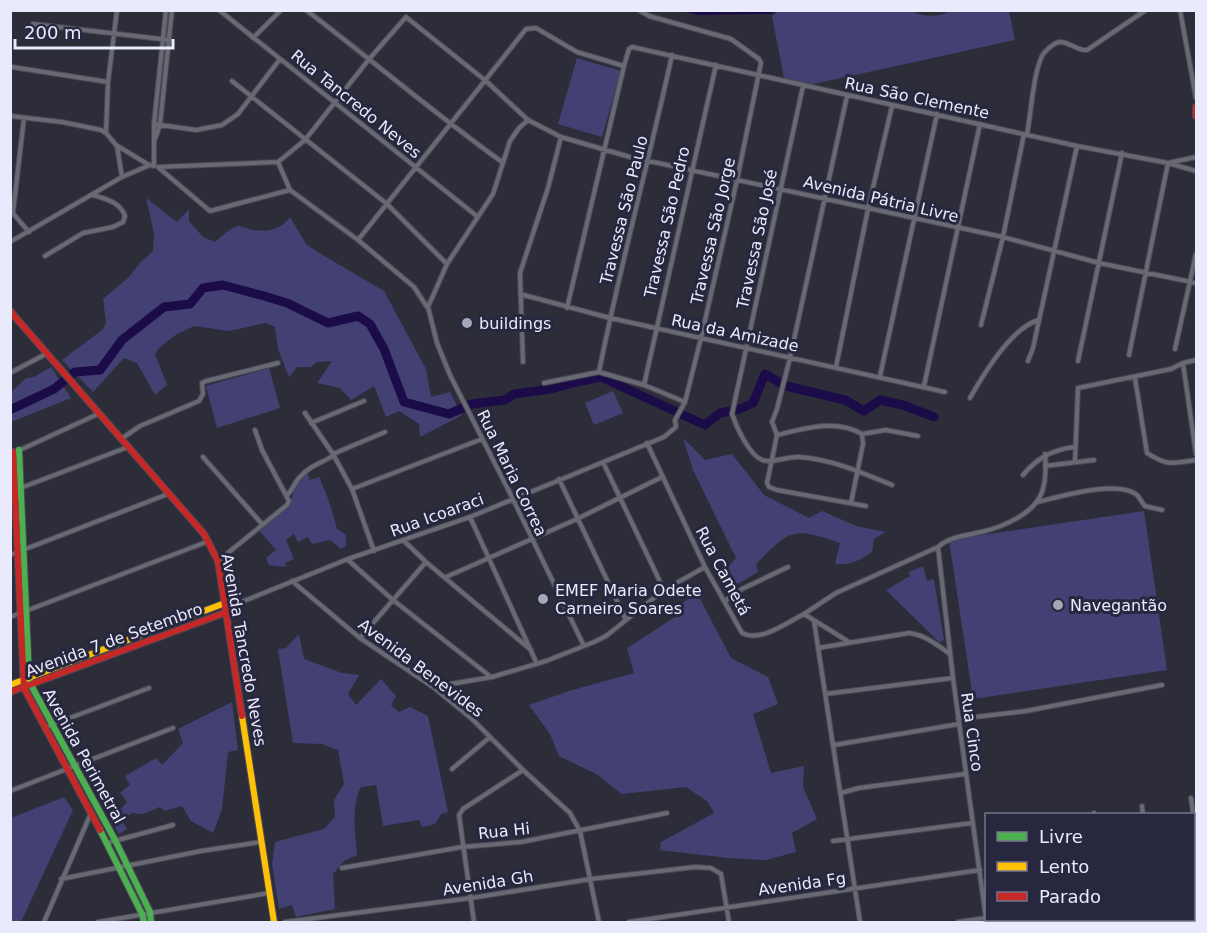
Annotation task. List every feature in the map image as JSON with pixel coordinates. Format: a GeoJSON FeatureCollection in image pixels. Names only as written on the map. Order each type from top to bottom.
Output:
{"type":"FeatureCollection","features":[{"type":"Feature","properties":{"kind":"street"},"geometry":{"type":"LineString","coordinates":[[106,133],[108,82],[117,10]]}},
{"type":"Feature","properties":{"kind":"street"},"geometry":{"type":"LineString","coordinates":[[154,166],[154,124],[166,10]]}},
{"type":"Feature","properties":{"kind":"street"},"geometry":{"type":"LineString","coordinates":[[155,140],[160,125],[172,10]]}},
{"type":"Feature","properties":{"kind":"street","name":"Rua Tancredo Neves"},"geometry":{"type":"LineString","coordinates":[[219,10],[478,217]]}},
{"type":"Feature","properties":{"kind":"street"},"geometry":{"type":"LineString","coordinates":[[253,38],[281,10]]}},
{"type":"Feature","properties":{"kind":"street"},"geometry":{"type":"LineString","coordinates":[[306,10],[370,58],[451,126],[502,162]]}},
{"type":"Feature","properties":{"kind":"street"},"geometry":{"type":"LineString","coordinates":[[639,10],[731,39],[759,59],[759,75]]}},
{"type":"Feature","properties":{"kind":"street"},"geometry":{"type":"LineString","coordinates":[[981,325],[1043,55],[1053,44],[1060,42],[1080,51],[1087,50],[1146,10]]}},
{"type":"Feature","properties":{"kind":"street"},"geometry":{"type":"LineString","coordinates":[[1180,10],[1197,98]]}},
{"type":"Feature","properties":{"kind":"street","name":"Avenida Pátria Livre"},"geometry":{"type":"LineString","coordinates":[[370,58],[406,17],[486,81],[528,120],[561,137],[649,161],[914,217],[958,229],[1003,237],[1099,263],[1197,284]]}},
{"type":"Feature","properties":{"kind":"street"},"geometry":{"type":"LineString","coordinates":[[33,24],[169,40]]}},
{"type":"Feature","properties":{"kind":"street"},"geometry":{"type":"LineString","coordinates":[[358,240],[526,29],[536,28],[577,52],[624,66],[567,308]]}},
{"type":"Feature","properties":{"kind":"street","name":"Rua São Clemente"},"geometry":{"type":"LineString","coordinates":[[624,66],[629,49],[632,47],[1077,146],[1168,163],[1197,157]]}},
{"type":"Feature","properties":{"kind":"street","name":"Travessa São Paulo"},"geometry":{"type":"LineString","coordinates":[[599,372],[672,55]]}},
{"type":"Feature","properties":{"kind":"street"},"geometry":{"type":"LineString","coordinates":[[10,242],[122,177],[154,166],[278,162],[305,140],[370,58]]}},
{"type":"Feature","properties":{"kind":"street"},"geometry":{"type":"LineString","coordinates":[[154,124],[195,130],[216,127],[233,119],[280,59]]}},
{"type":"Feature","properties":{"kind":"street","name":"Travessa São Pedro"},"geometry":{"type":"LineString","coordinates":[[644,385],[716,65]]}},
{"type":"Feature","properties":{"kind":"street"},"geometry":{"type":"LineString","coordinates":[[12,67],[108,82]]}},
{"type":"Feature","properties":{"kind":"street","name":"Travessa São Jorge"},"geometry":{"type":"LineString","coordinates":[[647,443],[676,427],[676,417],[685,402],[759,75]]}},
{"type":"Feature","properties":{"kind":"street"},"geometry":{"type":"LineString","coordinates":[[232,81],[387,204],[447,264]]}},
{"type":"Feature","properties":{"kind":"street","name":"Travessa São José"},"geometry":{"type":"LineString","coordinates":[[771,461],[762,460],[756,456],[740,435],[732,408],[803,86]]}},
{"type":"Feature","properties":{"kind":"street"},"geometry":{"type":"LineString","coordinates":[[847,96],[790,357],[772,422],[777,435],[767,483],[769,487],[866,506]]}},
{"type":"Feature","properties":{"kind":"street"},"geometry":{"type":"LineString","coordinates":[[836,367],[868,209],[892,106]]}},
{"type":"Feature","properties":{"kind":"street"},"geometry":{"type":"LineString","coordinates":[[1197,107],[1197,116]]}},
{"type":"Feature","properties":{"kind":"street"},"geometry":{"type":"LineString","coordinates":[[880,376],[937,114]]}},
{"type":"Feature","properties":{"kind":"street"},"geometry":{"type":"LineString","coordinates":[[10,116],[62,122],[106,133],[117,145],[154,166],[210,211],[290,190]]}},
{"type":"Feature","properties":{"kind":"street"},"geometry":{"type":"LineString","coordinates":[[24,118],[12,211],[29,231]]}},
{"type":"Feature","properties":{"kind":"street"},"geometry":{"type":"LineString","coordinates":[[428,307],[447,264],[493,194],[502,162],[515,133],[528,120]]}},
{"type":"Feature","properties":{"kind":"street"},"geometry":{"type":"LineString","coordinates":[[924,386],[980,124]]}},
{"type":"Feature","properties":{"kind":"street"},"geometry":{"type":"LineString","coordinates":[[524,362],[520,273],[548,188],[561,137]]}},
{"type":"Feature","properties":{"kind":"street"},"geometry":{"type":"LineString","coordinates":[[117,145],[122,177]]}},
{"type":"Feature","properties":{"kind":"street"},"geometry":{"type":"LineString","coordinates":[[1028,361],[1034,348],[1077,146]]}},
{"type":"Feature","properties":{"kind":"street"},"geometry":{"type":"LineString","coordinates":[[1078,361],[1122,153]]}},
{"type":"Feature","properties":{"kind":"street"},"geometry":{"type":"LineString","coordinates":[[278,162],[290,190],[358,240],[414,288],[428,307]]}},
{"type":"Feature","properties":{"kind":"street"},"geometry":{"type":"LineString","coordinates":[[1129,355],[1168,163],[1197,171]]}},
{"type":"Feature","properties":{"kind":"street"},"geometry":{"type":"LineString","coordinates":[[45,256],[83,234],[113,227],[123,222],[125,216],[120,207],[92,195]]}},
{"type":"Feature","properties":{"kind":"street"},"geometry":{"type":"LineString","coordinates":[[1175,349],[1197,254]]}},
{"type":"Feature","properties":{"kind":"street","name":"Rua da Amizade"},"geometry":{"type":"LineString","coordinates":[[520,294],[610,318],[945,392]]}},
{"type":"Feature","properties":{"kind":"street","name":"Rua Maria Correa"},"geometry":{"type":"LineString","coordinates":[[428,307],[440,351],[464,404],[584,646]]}},
{"type":"Feature","properties":{"kind":"street","name":"Avenida Tancredo Neves"},"geometry":{"type":"LineString","coordinates":[[11,313],[209,541],[218,561],[274,922]]}},
{"type":"Feature","properties":{"kind":"street"},"geometry":{"type":"LineString","coordinates":[[970,398],[981,379],[1017,333],[1029,323],[1039,320]]}},
{"type":"Feature","properties":{"kind":"street"},"geometry":{"type":"LineString","coordinates":[[10,373],[46,354]]}},
{"type":"Feature","properties":{"kind":"street"},"geometry":{"type":"LineString","coordinates":[[1075,461],[1078,388],[1135,378],[1197,360]]}},
{"type":"Feature","properties":{"kind":"street"},"geometry":{"type":"LineString","coordinates":[[121,440],[140,426],[199,401],[203,394],[202,383],[206,381],[278,363]]}},
{"type":"Feature","properties":{"kind":"street"},"geometry":{"type":"LineString","coordinates":[[1183,363],[1197,454]]}},
{"type":"Feature","properties":{"kind":"street"},"geometry":{"type":"LineString","coordinates":[[544,383],[599,372],[644,385],[685,402]]}},
{"type":"Feature","properties":{"kind":"street"},"geometry":{"type":"LineString","coordinates":[[1135,378],[1147,453],[1169,464],[1197,460]]}},
{"type":"Feature","properties":{"kind":"street"},"geometry":{"type":"LineString","coordinates":[[311,423],[364,401]]}},
{"type":"Feature","properties":{"kind":"street"},"geometry":{"type":"LineString","coordinates":[[305,413],[352,489],[374,551]]}},
{"type":"Feature","properties":{"kind":"street"},"geometry":{"type":"LineString","coordinates":[[14,452],[98,414]]}},
{"type":"Feature","properties":{"kind":"street"},"geometry":{"type":"LineString","coordinates":[[777,435],[824,425],[862,434],[886,430],[918,436]]}},
{"type":"Feature","properties":{"kind":"street"},"geometry":{"type":"LineString","coordinates":[[218,561],[287,505],[289,498],[262,450],[255,430]]}},
{"type":"Feature","properties":{"kind":"street"},"geometry":{"type":"LineString","coordinates":[[287,495],[308,468],[385,432]]}},
{"type":"Feature","properties":{"kind":"street"},"geometry":{"type":"LineString","coordinates":[[851,503],[859,471],[863,444],[862,434]]}},
{"type":"Feature","properties":{"kind":"street"},"geometry":{"type":"LineString","coordinates":[[352,489],[482,439]]}},
{"type":"Feature","properties":{"kind":"street","name":"Rua Icoaraci"},"geometry":{"type":"LineString","coordinates":[[227,612],[234,605],[292,581],[470,517],[647,443]]}},
{"type":"Feature","properties":{"kind":"street","name":"Rua Cametá"},"geometry":{"type":"LineString","coordinates":[[647,443],[705,567],[742,633],[746,636],[757,636],[804,614]]}},
{"type":"Feature","properties":{"kind":"street"},"geometry":{"type":"LineString","coordinates":[[16,490],[128,447]]}},
{"type":"Feature","properties":{"kind":"street"},"geometry":{"type":"LineString","coordinates":[[1023,475],[1045,454],[1074,447]]}},
{"type":"Feature","properties":{"kind":"street","name":"Avenida Perimetral"},"geometry":{"type":"LineString","coordinates":[[14,452],[17,552],[23,612],[26,683],[102,825],[107,843],[120,868],[152,922]]}},
{"type":"Feature","properties":{"kind":"street"},"geometry":{"type":"LineString","coordinates":[[849,642],[804,614],[836,593],[938,547],[951,538],[983,532],[1023,514],[1036,502],[1043,489],[1045,454]]}},
{"type":"Feature","properties":{"kind":"street"},"geometry":{"type":"LineString","coordinates":[[771,461],[791,456],[804,457],[859,471],[892,485]]}},
{"type":"Feature","properties":{"kind":"street"},"geometry":{"type":"LineString","coordinates":[[203,457],[262,524]]}},
{"type":"Feature","properties":{"kind":"street"},"geometry":{"type":"LineString","coordinates":[[1045,465],[1094,460]]}},
{"type":"Feature","properties":{"kind":"street"},"geometry":{"type":"LineString","coordinates":[[603,462],[664,590]]}},
{"type":"Feature","properties":{"kind":"street"},"geometry":{"type":"LineString","coordinates":[[446,577],[577,519],[662,477]]}},
{"type":"Feature","properties":{"kind":"street"},"geometry":{"type":"LineString","coordinates":[[559,479],[626,620]]}},
{"type":"Feature","properties":{"kind":"street"},"geometry":{"type":"LineString","coordinates":[[1036,502],[1074,494],[1117,489],[1138,496],[1145,507],[1162,510]]}},
{"type":"Feature","properties":{"kind":"street"},"geometry":{"type":"LineString","coordinates":[[17,552],[168,494]]}},
{"type":"Feature","properties":{"kind":"street"},"geometry":{"type":"LineString","coordinates":[[470,517],[487,559],[537,664]]}},
{"type":"Feature","properties":{"kind":"street"},"geometry":{"type":"LineString","coordinates":[[403,540],[531,650]]}},
{"type":"Feature","properties":{"kind":"street"},"geometry":{"type":"LineString","coordinates":[[10,617],[209,541]]}},
{"type":"Feature","properties":{"kind":"street","name":"Rua Cinco"},"geometry":{"type":"LineString","coordinates":[[938,547],[965,774],[985,906]]}},
{"type":"Feature","properties":{"kind":"street"},"geometry":{"type":"LineString","coordinates":[[348,559],[393,600],[492,677]]}},
{"type":"Feature","properties":{"kind":"street"},"geometry":{"type":"LineString","coordinates":[[360,638],[426,562]]}},
{"type":"Feature","properties":{"kind":"street"},"geometry":{"type":"LineString","coordinates":[[433,687],[492,677],[537,664],[584,646],[606,636],[664,590],[705,567]]}},
{"type":"Feature","properties":{"kind":"street"},"geometry":{"type":"LineString","coordinates":[[725,601],[742,589],[788,567]]}},
{"type":"Feature","properties":{"kind":"street","name":"Avenida Benevides"},"geometry":{"type":"LineString","coordinates":[[292,581],[360,638],[433,687],[472,719],[522,770],[561,803],[570,813],[580,831]]}},
{"type":"Feature","properties":{"kind":"street"},"geometry":{"type":"LineString","coordinates":[[10,685],[26,683],[70,662],[225,603],[234,605]]}},
{"type":"Feature","properties":{"kind":"street","name":"Avenida 7 de Setembro"},"geometry":{"type":"LineString","coordinates":[[10,693],[26,683],[72,669],[227,612]]}},
{"type":"Feature","properties":{"kind":"street"},"geometry":{"type":"LineString","coordinates":[[813,620],[860,922]]}},
{"type":"Feature","properties":{"kind":"street"},"geometry":{"type":"LineString","coordinates":[[818,648],[909,633],[927,638],[950,654]]}},
{"type":"Feature","properties":{"kind":"street"},"geometry":{"type":"LineString","coordinates":[[127,640],[131,648]]}},
{"type":"Feature","properties":{"kind":"street"},"geometry":{"type":"LineString","coordinates":[[70,662],[72,669]]}},
{"type":"Feature","properties":{"kind":"street"},"geometry":{"type":"LineString","coordinates":[[825,694],[953,678]]}},
{"type":"Feature","properties":{"kind":"street"},"geometry":{"type":"LineString","coordinates":[[834,745],[1162,685]]}},
{"type":"Feature","properties":{"kind":"street"},"geometry":{"type":"LineString","coordinates":[[49,726],[149,688]]}},
{"type":"Feature","properties":{"kind":"street"},"geometry":{"type":"LineString","coordinates":[[10,791],[173,728]]}},
{"type":"Feature","properties":{"kind":"street"},"geometry":{"type":"LineString","coordinates":[[452,769],[490,737]]}},
{"type":"Feature","properties":{"kind":"street","name":"Avenida Perimetral"},"geometry":{"type":"LineString","coordinates":[[71,768],[91,812],[115,840],[128,867],[146,913],[144,922]]}},
{"type":"Feature","properties":{"kind":"street"},"geometry":{"type":"LineString","coordinates":[[474,922],[458,819],[460,812],[522,770]]}},
{"type":"Feature","properties":{"kind":"street"},"geometry":{"type":"LineString","coordinates":[[841,793],[859,788],[965,774]]}},
{"type":"Feature","properties":{"kind":"street"},"geometry":{"type":"LineString","coordinates":[[1191,798],[1194,813]]}},
{"type":"Feature","properties":{"kind":"street"},"geometry":{"type":"LineString","coordinates":[[1142,806],[1143,813]]}},
{"type":"Feature","properties":{"kind":"street"},"geometry":{"type":"LineString","coordinates":[[44,922],[91,812]]}},
{"type":"Feature","properties":{"kind":"street","name":"Rua Hi"},"geometry":{"type":"LineString","coordinates":[[342,868],[462,847],[521,842],[667,813]]}},
{"type":"Feature","properties":{"kind":"street"},"geometry":{"type":"LineString","coordinates":[[833,841],[972,823]]}},
{"type":"Feature","properties":{"kind":"street"},"geometry":{"type":"LineString","coordinates":[[107,843],[173,825]]}},
{"type":"Feature","properties":{"kind":"street"},"geometry":{"type":"LineString","coordinates":[[580,831],[599,922]]}},
{"type":"Feature","properties":{"kind":"street"},"geometry":{"type":"LineString","coordinates":[[61,879],[201,851],[262,842]]}},
{"type":"Feature","properties":{"kind":"street","name":"Avenida Gh"},"geometry":{"type":"LineString","coordinates":[[285,922],[471,898],[591,879],[695,867],[715,869],[721,873],[726,907]]}},
{"type":"Feature","properties":{"kind":"street","name":"Avenida Fg"},"geometry":{"type":"LineString","coordinates":[[629,922],[980,870]]}},
{"type":"Feature","properties":{"kind":"street"},"geometry":{"type":"LineString","coordinates":[[98,922],[269,893]]}},
{"type":"Feature","properties":{"kind":"street"},"geometry":{"type":"LineString","coordinates":[[726,907],[729,922]]}},
{"type":"Feature","properties":{"kind":"street"},"geometry":{"type":"LineString","coordinates":[[958,922],[985,920]]}},
{"type":"Feature","properties":{"kind":"shaded area"},"geometry":{"type":"Polygon","coordinates":[[[780,10],[910,10],[930,16],[950,11],[1009,11],[1015,40],[809,85],[784,78],[772,16],[780,10]]]}},
{"type":"Feature","properties":{"kind":"shaded area"},"geometry":{"type":"Polygon","coordinates":[[[680,11],[777,11],[771,14],[699,15],[680,11]]]}},
{"type":"Feature","properties":{"kind":"shaded area"},"geometry":{"type":"Polygon","coordinates":[[[577,58],[621,71],[602,137],[558,124],[577,58]]]}},
{"type":"Feature","properties":{"kind":"shaded area"},"geometry":{"type":"Polygon","coordinates":[[[146,198],[177,222],[189,209],[189,221],[203,237],[215,242],[229,230],[239,226],[248,229],[271,230],[281,226],[290,217],[306,244],[384,291],[426,369],[431,397],[450,392],[462,415],[420,437],[419,424],[399,411],[386,417],[374,386],[351,400],[340,388],[317,383],[332,361],[317,362],[311,367],[297,367],[289,377],[278,349],[275,327],[266,323],[229,331],[194,326],[177,334],[160,347],[155,354],[167,385],[155,395],[137,363],[124,358],[93,392],[62,360],[102,330],[106,323],[103,299],[128,278],[153,251],[154,233],[146,198]]]}},
{"type":"Feature","properties":{"kind":"shaded area"},"geometry":{"type":"Polygon","coordinates":[[[51,367],[71,398],[11,422],[11,392],[26,378],[34,377],[51,367]]]}},
{"type":"Feature","properties":{"kind":"shaded area"},"geometry":{"type":"Polygon","coordinates":[[[269,368],[280,408],[217,428],[206,386],[269,368]]]}},
{"type":"Feature","properties":{"kind":"shaded area"},"geometry":{"type":"Polygon","coordinates":[[[613,391],[623,413],[594,425],[585,403],[613,391]]]}},
{"type":"Feature","properties":{"kind":"shaded area"},"geometry":{"type":"Polygon","coordinates":[[[683,438],[705,460],[732,454],[764,495],[809,518],[822,511],[856,526],[886,532],[874,539],[872,552],[855,562],[846,564],[835,564],[840,543],[811,534],[793,534],[777,544],[756,564],[758,572],[726,591],[719,577],[736,558],[693,470],[683,438]]]}},
{"type":"Feature","properties":{"kind":"shaded area"},"geometry":{"type":"Polygon","coordinates":[[[307,472],[310,480],[320,477],[337,529],[346,535],[346,546],[341,549],[330,540],[312,544],[308,537],[298,542],[294,534],[286,540],[294,559],[285,563],[286,567],[269,565],[266,558],[276,550],[259,530],[290,504],[295,487],[307,472]]]}},
{"type":"Feature","properties":{"kind":"shaded area","name":"Navegantão"},"geometry":{"type":"Polygon","coordinates":[[[1144,511],[1167,670],[973,699],[949,540],[1144,511]]]}},
{"type":"Feature","properties":{"kind":"shaded area"},"geometry":{"type":"Polygon","coordinates":[[[923,566],[927,581],[934,579],[944,640],[939,642],[886,590],[910,576],[909,572],[923,566]]]}},
{"type":"Feature","properties":{"kind":"shaded area"},"geometry":{"type":"Polygon","coordinates":[[[697,593],[731,658],[768,677],[778,704],[753,714],[771,773],[804,766],[803,787],[817,819],[792,833],[796,852],[766,860],[660,850],[661,842],[714,813],[708,802],[686,787],[622,794],[596,774],[559,756],[550,734],[529,705],[634,673],[627,648],[680,614],[678,606],[697,593]]]}},
{"type":"Feature","properties":{"kind":"shaded area"},"geometry":{"type":"Polygon","coordinates":[[[299,634],[304,659],[342,673],[359,675],[348,694],[356,705],[381,679],[396,696],[391,705],[399,712],[410,707],[428,716],[448,812],[441,814],[435,824],[422,827],[419,820],[383,826],[376,785],[361,787],[355,812],[357,855],[344,861],[333,874],[335,909],[296,917],[292,905],[279,909],[272,864],[275,842],[324,829],[335,817],[334,800],[344,784],[338,750],[322,744],[293,743],[278,649],[286,648],[299,634]]]}},
{"type":"Feature","properties":{"kind":"shaded area"},"geometry":{"type":"Polygon","coordinates":[[[232,702],[238,750],[228,752],[222,809],[213,833],[191,821],[182,806],[164,811],[160,807],[143,814],[132,813],[122,820],[127,829],[119,834],[113,824],[117,813],[127,802],[120,793],[130,785],[125,776],[156,758],[162,765],[183,743],[178,729],[232,702]]]}},
{"type":"Feature","properties":{"kind":"shaded area"},"geometry":{"type":"Polygon","coordinates":[[[64,797],[73,810],[21,922],[11,922],[11,818],[64,797]]]}},
{"type":"Feature","properties":{"kind":"waterway"},"geometry":{"type":"LineString","coordinates":[[10,410],[54,389],[75,372],[100,370],[122,340],[164,307],[190,304],[203,288],[223,285],[287,303],[328,323],[358,316],[370,324],[384,349],[404,402],[449,414],[472,404],[505,400],[514,394],[551,389],[601,377],[705,425],[720,413],[740,409],[753,403],[765,374],[786,386],[845,400],[864,411],[880,400],[903,405],[934,417]]}},
{"type":"Feature","properties":{"kind":"traffic: fast"},"geometry":{"type":"LineString","coordinates":[[19,450],[29,678],[115,840],[150,912],[151,922]]}},
{"type":"Feature","properties":{"kind":"traffic: fast"},"geometry":{"type":"LineString","coordinates":[[100,830],[144,922]]}},
{"type":"Feature","properties":{"kind":"traffic: slow"},"geometry":{"type":"LineString","coordinates":[[10,685],[225,603]]}},
{"type":"Feature","properties":{"kind":"traffic: slow"},"geometry":{"type":"LineString","coordinates":[[242,716],[274,922]]}},
{"type":"Feature","properties":{"kind":"traffic: jam"},"geometry":{"type":"LineString","coordinates":[[1196,107],[1196,116]]}},
{"type":"Feature","properties":{"kind":"traffic: jam"},"geometry":{"type":"LineString","coordinates":[[10,311],[204,534],[218,561],[242,716]]}},
{"type":"Feature","properties":{"kind":"traffic: jam"},"geometry":{"type":"LineString","coordinates":[[13,452],[24,688],[100,830]]}},
{"type":"Feature","properties":{"kind":"traffic: jam"},"geometry":{"type":"LineString","coordinates":[[10,692],[227,612]]}},
{"type":"Feature","properties":{"kind":"place","name":"buildings"},"geometry":{"type":"Point","coordinates":[467,323]}},
{"type":"Feature","properties":{"kind":"place","name":"EMEF Maria Odete Carneiro Soares"},"geometry":{"type":"Point","coordinates":[543,599]}},
{"type":"Feature","properties":{"kind":"place","name":"Navegantão"},"geometry":{"type":"Point","coordinates":[1058,605]}}]}
